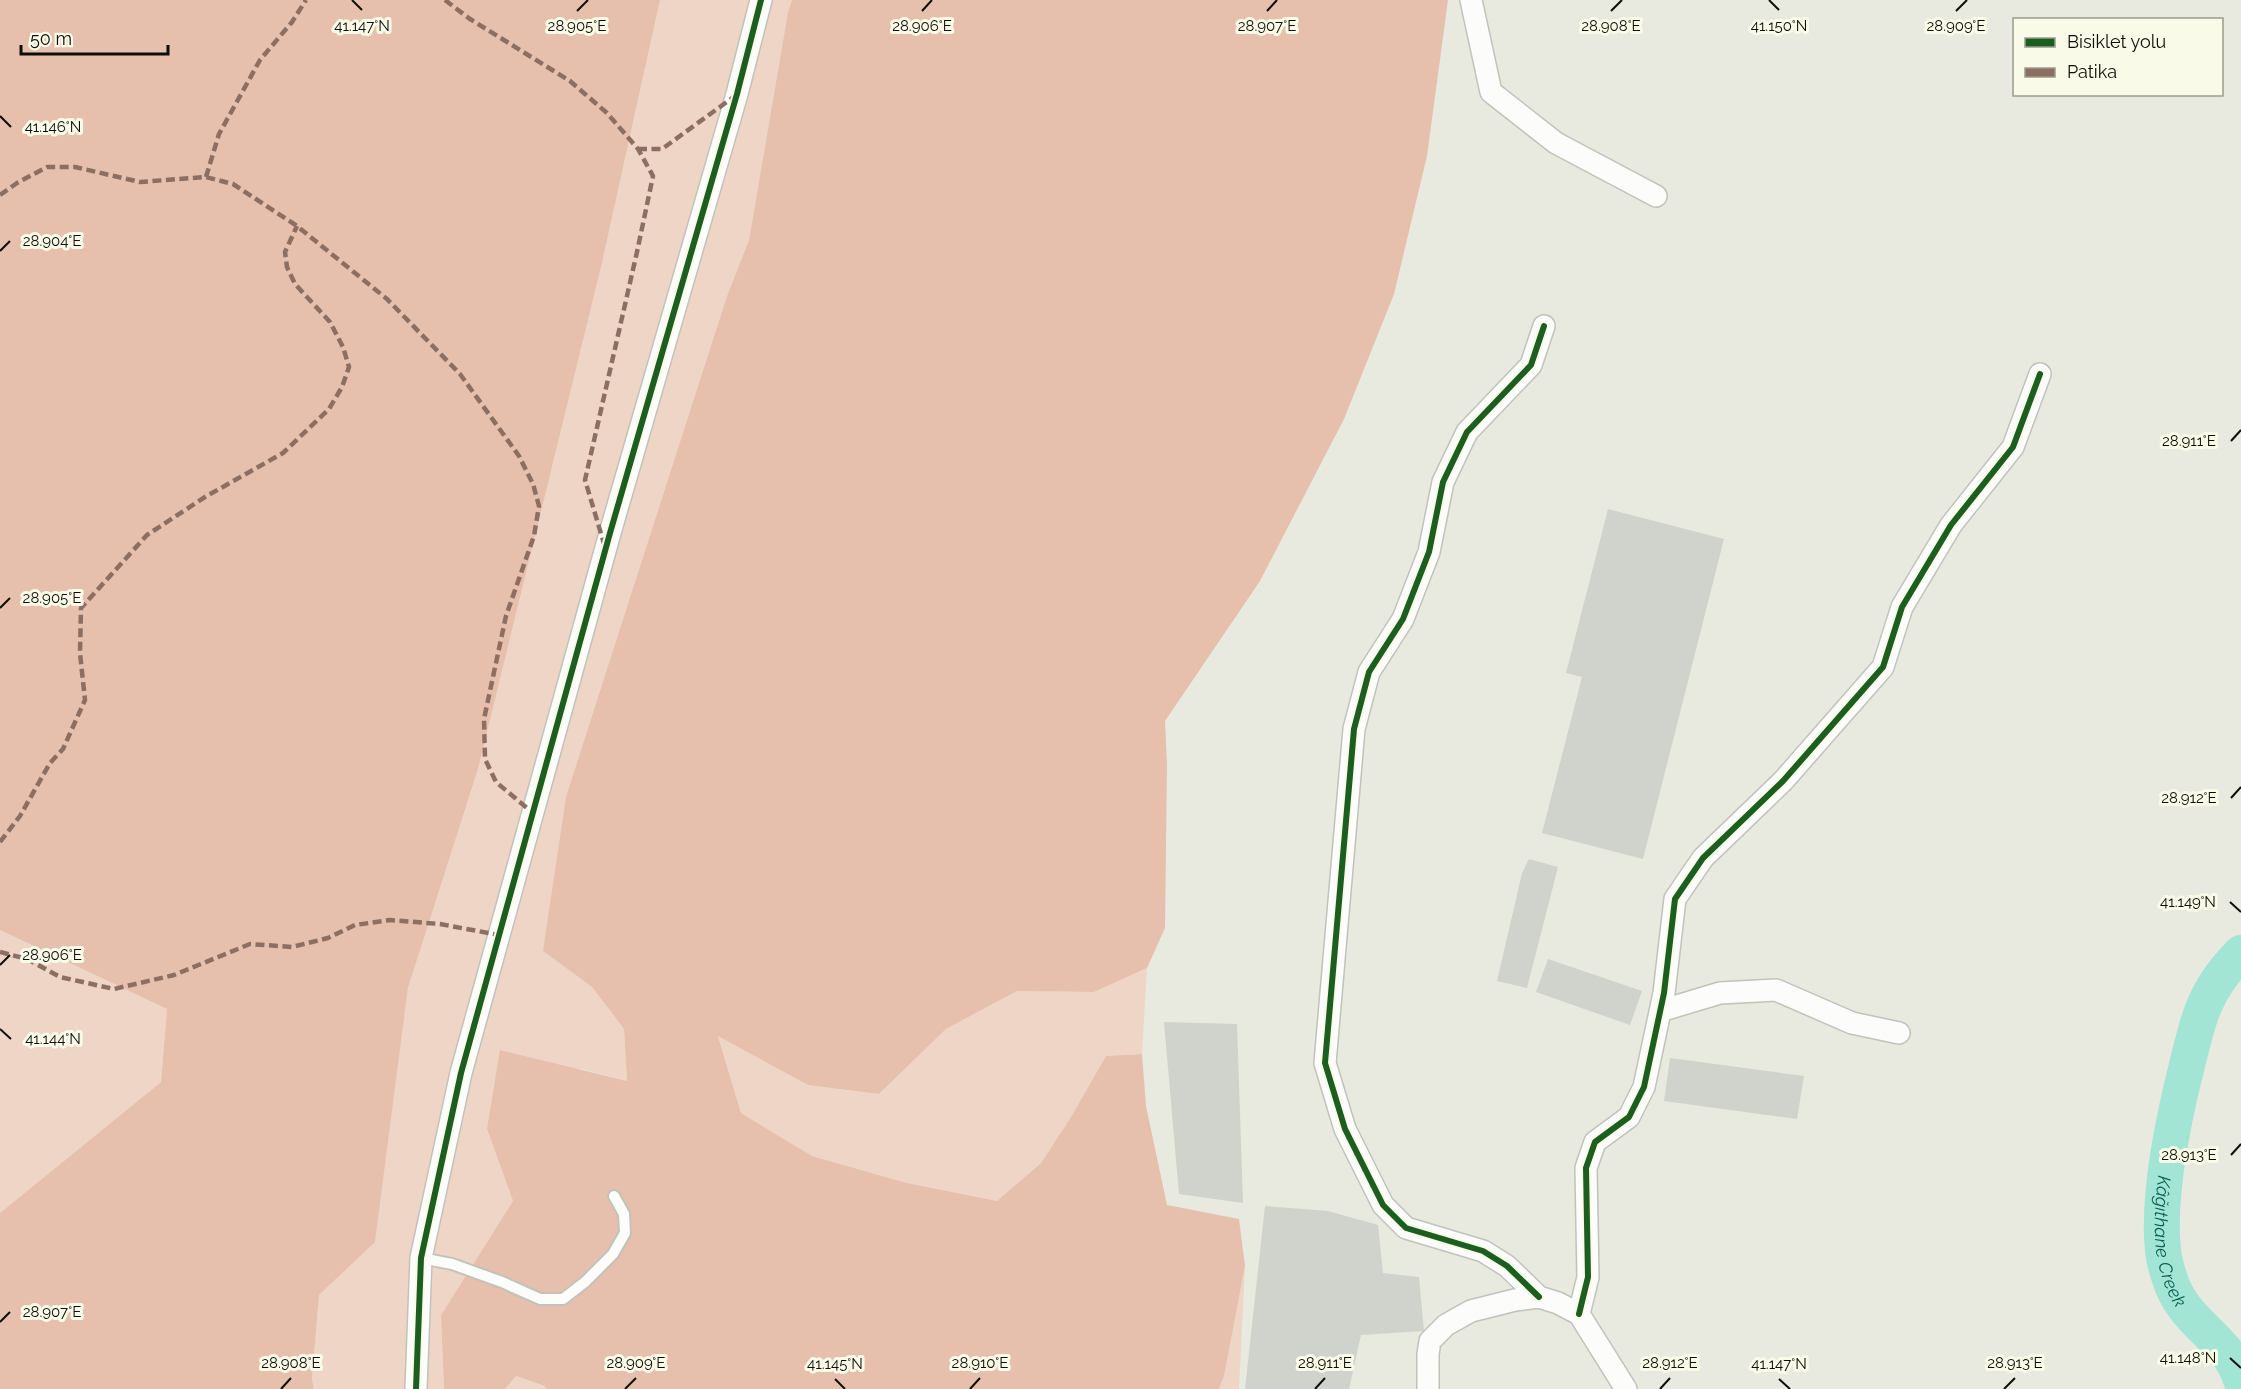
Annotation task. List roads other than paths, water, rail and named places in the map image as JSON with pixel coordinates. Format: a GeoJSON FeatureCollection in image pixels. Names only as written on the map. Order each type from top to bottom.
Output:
{"type":"FeatureCollection","features":[{"type":"Feature","properties":{"kind":"street"},"geometry":{"type":"LineString","coordinates":[[416,1389],[421,1258],[461,1073],[610,533],[738,94],[761,0]]}},
{"type":"Feature","properties":{"kind":"street"},"geometry":{"type":"LineString","coordinates":[[1471,0],[1491,92],[1556,143],[1656,196]]}},
{"type":"Feature","properties":{"kind":"street"},"geometry":{"type":"LineString","coordinates":[[1539,1297],[1508,1266],[1483,1251],[1406,1228],[1383,1205],[1345,1129],[1325,1063],[1354,729],[1369,672],[1403,619],[1429,552],[1443,482],[1467,432],[1531,365],[1544,326]]}},
{"type":"Feature","properties":{"kind":"street"},"geometry":{"type":"LineString","coordinates":[[1579,1314],[1588,1277],[1586,1168],[1594,1142],[1629,1117],[1644,1087],[1660,1011],[1675,899],[1703,858],[1783,781],[1883,667],[1902,607],[1951,525],[2013,447],[2040,374]]}},
{"type":"Feature","properties":{"kind":"street"},"geometry":{"type":"LineString","coordinates":[[1660,1011],[1720,993],[1776,990],[1852,1023],[1899,1033]]}},
{"type":"Feature","properties":{"kind":"street"},"geometry":{"type":"LineString","coordinates":[[1428,1389],[1430,1341],[1446,1325],[1471,1311],[1515,1300],[1539,1297],[1558,1303],[1579,1314],[1626,1389]]}},
{"type":"Feature","properties":{"kind":"lane"},"geometry":{"type":"LineString","coordinates":[[421,1258],[452,1264],[540,1299],[563,1299],[585,1282],[613,1254],[625,1233],[624,1214],[614,1196]]}},
{"type":"Feature","properties":{"kind":"waterway","name":"Kâğıthane Creek"},"geometry":{"type":"LineString","coordinates":[[2241,953],[2224,971],[2214,987],[2197,1026],[2172,1130],[2162,1205],[2163,1250],[2172,1285],[2188,1311],[2227,1354],[2241,1380]]}}]}
